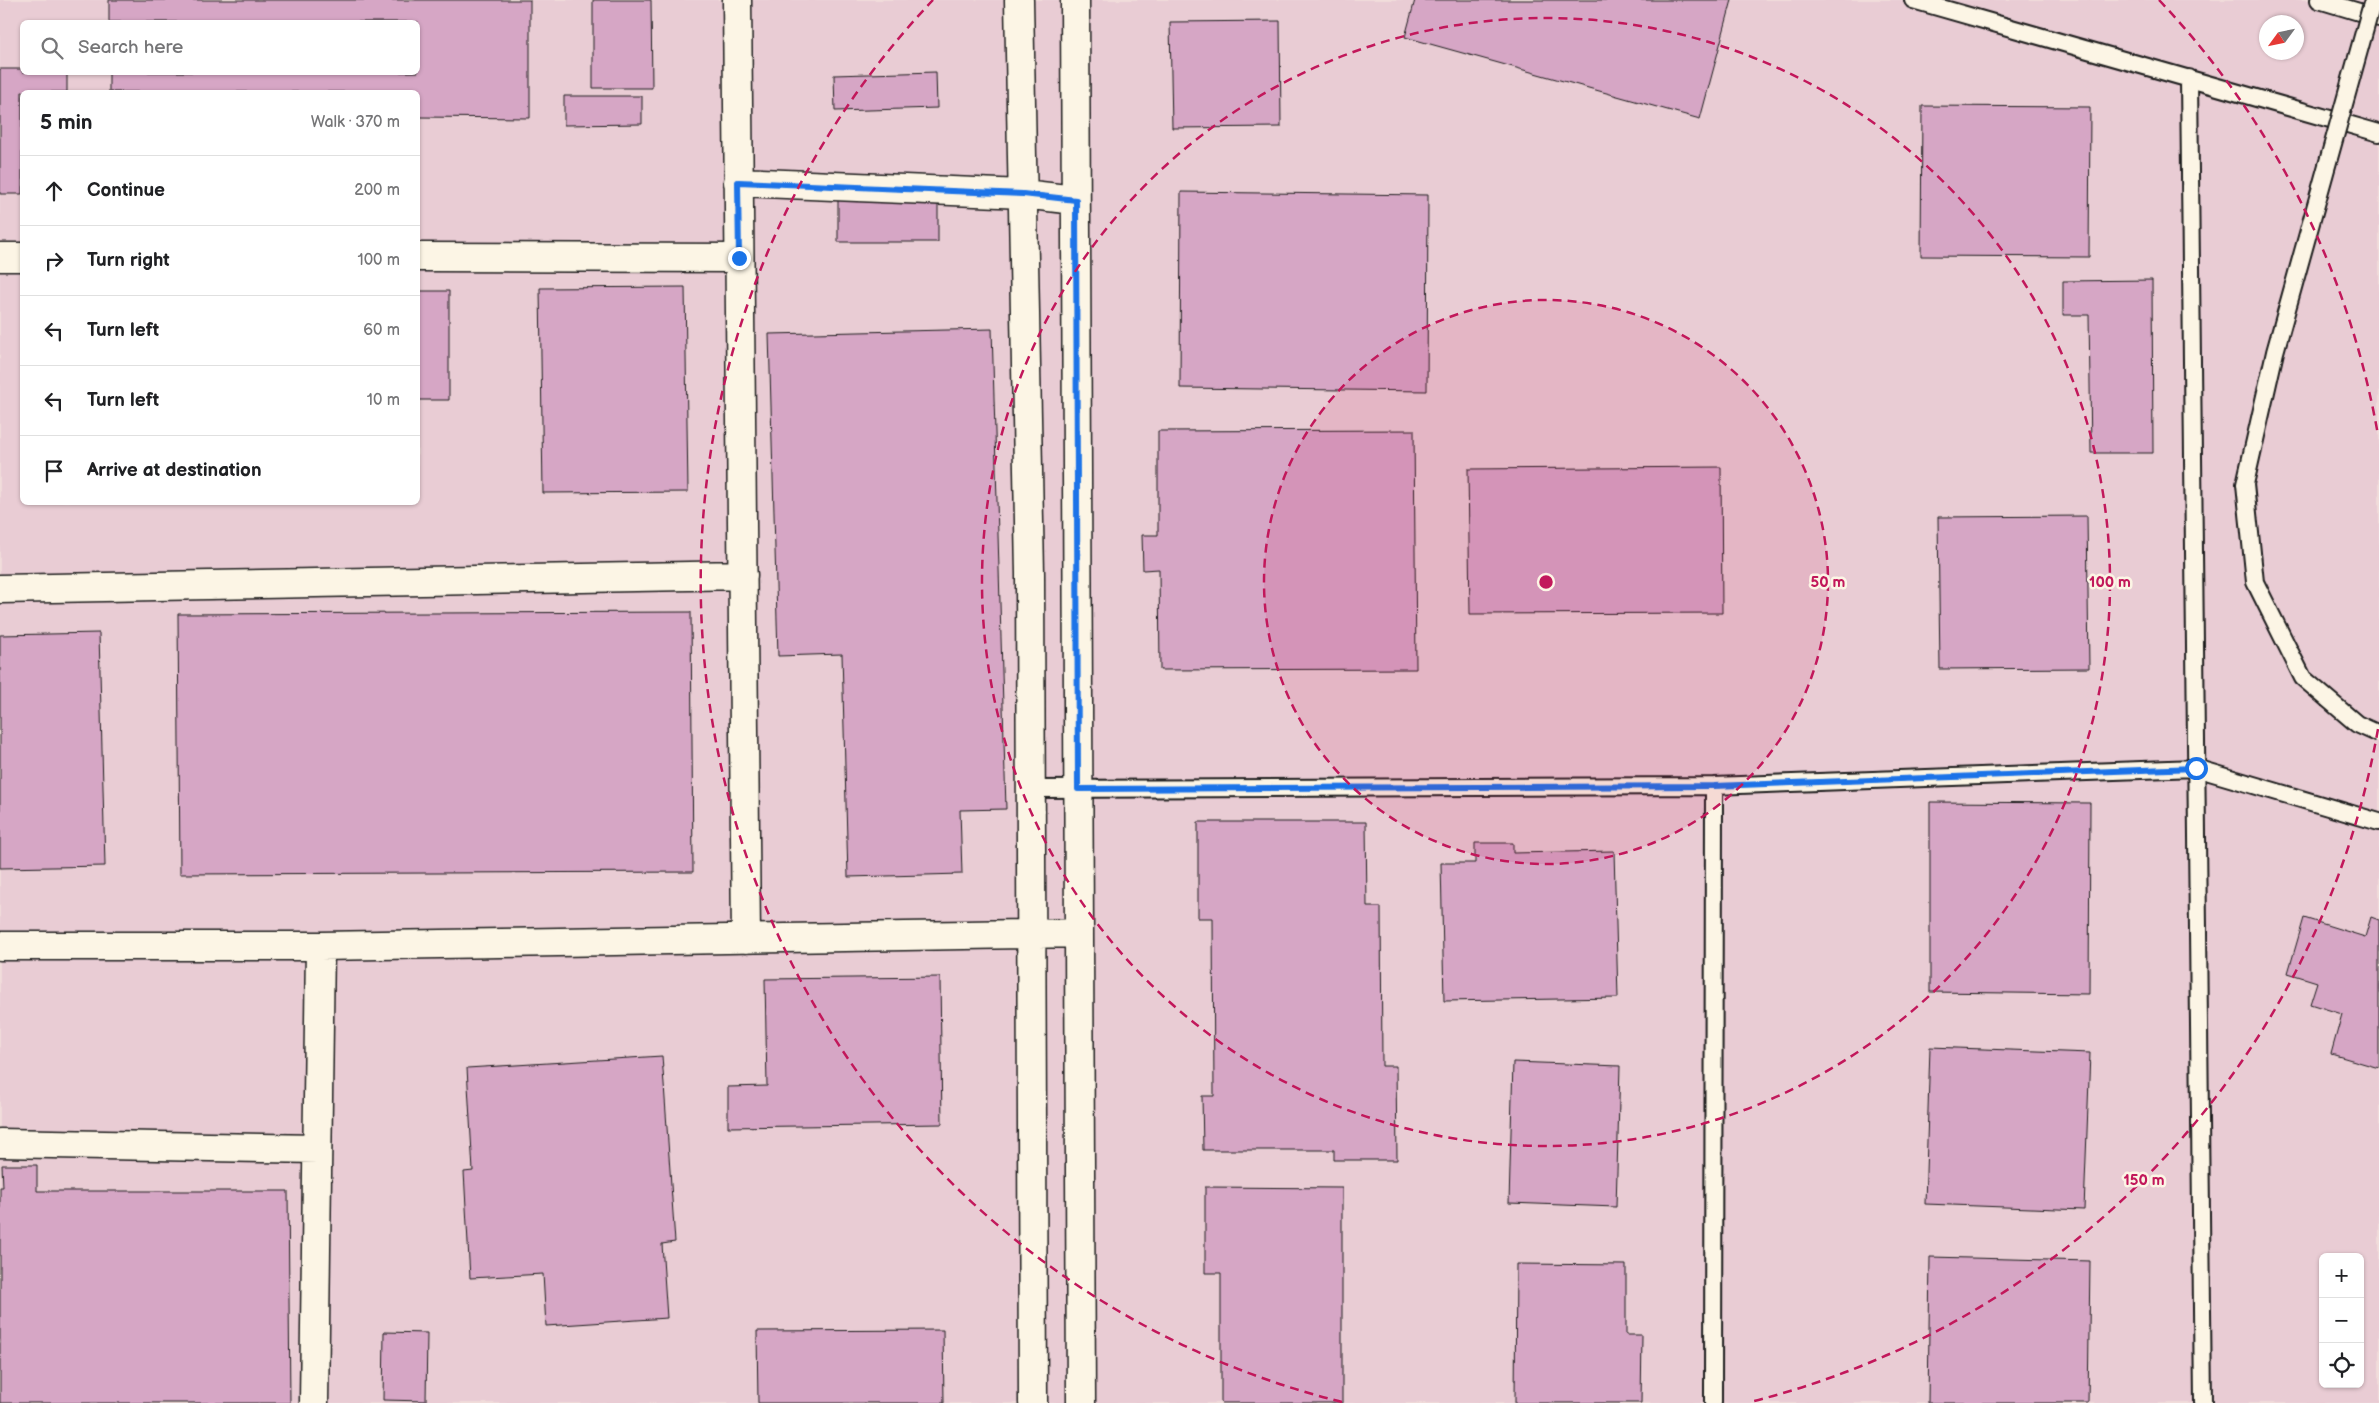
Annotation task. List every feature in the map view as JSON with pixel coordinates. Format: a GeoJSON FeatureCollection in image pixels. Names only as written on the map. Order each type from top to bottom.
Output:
{"type":"FeatureCollection","features":[{"type":"Feature","properties":{"kind":"street"},"geometry":{"type":"LineString","coordinates":[[737,0],[746,939]]}},
{"type":"Feature","properties":{"kind":"street"},"geometry":{"type":"LineString","coordinates":[[1019,0],[1030,574],[1033,1403]]}},
{"type":"Feature","properties":{"kind":"street"},"geometry":{"type":"LineString","coordinates":[[1075,0],[1082,1403]]}},
{"type":"Feature","properties":{"kind":"street"},"geometry":{"type":"LineString","coordinates":[[738,182],[1023,194],[1076,200]]}},
{"type":"Feature","properties":{"kind":"street"},"geometry":{"type":"LineString","coordinates":[[0,257],[20,257]]}},
{"type":"Feature","properties":{"kind":"street"},"geometry":{"type":"LineString","coordinates":[[420,257],[739,258]]}},
{"type":"Feature","properties":{"kind":"street"},"geometry":{"type":"LineString","coordinates":[[0,589],[743,575]]}},
{"type":"Feature","properties":{"kind":"street"},"geometry":{"type":"LineString","coordinates":[[0,946],[320,946],[1079,933]]}},
{"type":"Feature","properties":{"kind":"street"},"geometry":{"type":"LineString","coordinates":[[314,1403],[320,946]]}},
{"type":"Feature","properties":{"kind":"street"},"geometry":{"type":"LineString","coordinates":[[0,1144],[317,1149]]}},
{"type":"Feature","properties":{"kind":"lane"},"geometry":{"type":"LineString","coordinates":[[1913,0],[2379,132]]}},
{"type":"Feature","properties":{"kind":"lane"},"geometry":{"type":"LineString","coordinates":[[2319,0],[2379,18]]}},
{"type":"Feature","properties":{"kind":"lane"},"geometry":{"type":"LineString","coordinates":[[2373,0],[2275,352],[2245,484],[2255,582],[2303,678],[2357,724],[2379,734]]}},
{"type":"Feature","properties":{"kind":"lane"},"geometry":{"type":"LineString","coordinates":[[2189,78],[2203,1403]]}},
{"type":"Feature","properties":{"kind":"lane"},"geometry":{"type":"LineString","coordinates":[[1031,789],[1714,786],[2196,768],[2379,822]]}},
{"type":"Feature","properties":{"kind":"lane"},"geometry":{"type":"LineString","coordinates":[[1713,1403],[1714,786]]}},
{"type":"Feature","properties":{"kind":"shaded area"},"geometry":{"type":"Polygon","coordinates":[[[0,0],[2379,0],[2379,1403],[0,1403],[0,0]]]}},
{"type":"Feature","properties":{"kind":"building"},"geometry":{"type":"Polygon","coordinates":[[[109,0],[530,0],[530,118],[420,117],[420,90],[109,90],[109,75],[420,75],[420,20],[109,20],[109,0]]]}},
{"type":"Feature","properties":{"kind":"building"},"geometry":{"type":"Polygon","coordinates":[[[593,0],[651,0],[652,88],[593,88],[593,0]]]}},
{"type":"Feature","properties":{"kind":"building"},"geometry":{"type":"Polygon","coordinates":[[[1415,0],[1732,0],[1700,119],[1405,37],[1415,0]]]}},
{"type":"Feature","properties":{"kind":"building"},"geometry":{"type":"Polygon","coordinates":[[[1280,21],[1281,127],[1172,128],[1170,22],[1280,21]]]}},
{"type":"Feature","properties":{"kind":"building"},"geometry":{"type":"Polygon","coordinates":[[[0,69],[20,69],[20,75],[67,75],[67,90],[20,90],[20,194],[0,194],[0,69]]]}},
{"type":"Feature","properties":{"kind":"building"},"geometry":{"type":"Polygon","coordinates":[[[936,72],[937,108],[835,111],[834,75],[936,72]]]}},
{"type":"Feature","properties":{"kind":"building"},"geometry":{"type":"Polygon","coordinates":[[[564,96],[642,96],[642,124],[564,125],[564,96]]]}},
{"type":"Feature","properties":{"kind":"building"},"geometry":{"type":"Polygon","coordinates":[[[1922,106],[2090,107],[2089,257],[1921,256],[1922,106]]]}},
{"type":"Feature","properties":{"kind":"building"},"geometry":{"type":"Polygon","coordinates":[[[1181,192],[1428,195],[1427,391],[1180,388],[1181,192]]]}},
{"type":"Feature","properties":{"kind":"building"},"geometry":{"type":"Polygon","coordinates":[[[838,198],[938,199],[938,242],[838,242],[838,198]]]}},
{"type":"Feature","properties":{"kind":"building"},"geometry":{"type":"Polygon","coordinates":[[[2152,280],[2153,453],[2091,453],[2089,315],[2063,315],[2063,281],[2152,280]]]}},
{"type":"Feature","properties":{"kind":"building"},"geometry":{"type":"Polygon","coordinates":[[[685,287],[688,492],[543,493],[540,288],[685,287]]]}},
{"type":"Feature","properties":{"kind":"building"},"geometry":{"type":"Polygon","coordinates":[[[420,291],[449,291],[449,400],[420,400],[420,291]]]}},
{"type":"Feature","properties":{"kind":"building"},"geometry":{"type":"Polygon","coordinates":[[[992,329],[1006,809],[960,810],[962,874],[848,877],[842,654],[778,656],[769,334],[992,329]]]}},
{"type":"Feature","properties":{"kind":"building"},"geometry":{"type":"Polygon","coordinates":[[[1414,430],[1416,669],[1160,670],[1159,569],[1143,570],[1142,535],[1158,535],[1158,431],[1414,430]]]}},
{"type":"Feature","properties":{"kind":"building"},"geometry":{"type":"Polygon","coordinates":[[[1721,467],[1722,613],[1470,614],[1468,469],[1721,467]]]}},
{"type":"Feature","properties":{"kind":"building"},"geometry":{"type":"Polygon","coordinates":[[[2087,516],[2089,668],[1940,669],[1938,517],[2087,516]]]}},
{"type":"Feature","properties":{"kind":"building"},"geometry":{"type":"Polygon","coordinates":[[[691,612],[693,872],[180,874],[178,614],[691,612]]]}},
{"type":"Feature","properties":{"kind":"building"},"geometry":{"type":"Polygon","coordinates":[[[99,633],[105,866],[0,868],[0,635],[99,633]]]}},
{"type":"Feature","properties":{"kind":"building"},"geometry":{"type":"Polygon","coordinates":[[[1930,802],[2090,803],[2089,994],[1930,992],[1930,802]]]}},
{"type":"Feature","properties":{"kind":"building"},"geometry":{"type":"Polygon","coordinates":[[[1198,822],[1366,822],[1367,907],[1381,907],[1382,1066],[1396,1066],[1397,1160],[1334,1160],[1334,1150],[1203,1150],[1202,1096],[1214,1096],[1213,918],[1198,918],[1198,822]]]}},
{"type":"Feature","properties":{"kind":"building"},"geometry":{"type":"Polygon","coordinates":[[[1475,843],[1513,843],[1513,853],[1614,851],[1618,998],[1444,1001],[1441,863],[1475,863],[1475,843]]]}},
{"type":"Feature","properties":{"kind":"building"},"geometry":{"type":"Polygon","coordinates":[[[2371,917],[2379,920],[2379,1068],[2331,1054],[2342,1014],[2310,1004],[2317,982],[2288,973],[2304,918],[2365,937],[2371,917]]]}},
{"type":"Feature","properties":{"kind":"building"},"geometry":{"type":"Polygon","coordinates":[[[940,977],[942,1124],[728,1127],[728,1087],[767,1086],[765,979],[940,977]]]}},
{"type":"Feature","properties":{"kind":"building"},"geometry":{"type":"Polygon","coordinates":[[[1930,1047],[2090,1053],[2084,1210],[1925,1204],[1930,1047]]]}},
{"type":"Feature","properties":{"kind":"building"},"geometry":{"type":"Polygon","coordinates":[[[662,1056],[675,1242],[662,1244],[667,1318],[546,1326],[543,1274],[470,1278],[464,1172],[473,1171],[467,1068],[662,1056]]]}},
{"type":"Feature","properties":{"kind":"building"},"geometry":{"type":"Polygon","coordinates":[[[1513,1062],[1620,1066],[1616,1207],[1509,1203],[1513,1062]]]}},
{"type":"Feature","properties":{"kind":"building"},"geometry":{"type":"Polygon","coordinates":[[[2,1165],[37,1165],[37,1191],[288,1191],[290,1403],[0,1403],[0,1187],[3,1187],[2,1165]]]}},
{"type":"Feature","properties":{"kind":"building"},"geometry":{"type":"Polygon","coordinates":[[[1205,1187],[1342,1188],[1342,1403],[1221,1403],[1221,1273],[1205,1273],[1205,1187]]]}},
{"type":"Feature","properties":{"kind":"building"},"geometry":{"type":"Polygon","coordinates":[[[1930,1257],[2090,1261],[2088,1403],[1928,1403],[1930,1257]]]}},
{"type":"Feature","properties":{"kind":"building"},"geometry":{"type":"Polygon","coordinates":[[[1516,1264],[1626,1265],[1626,1335],[1642,1335],[1641,1403],[1515,1403],[1516,1264]]]}},
{"type":"Feature","properties":{"kind":"building"},"geometry":{"type":"Polygon","coordinates":[[[943,1330],[944,1403],[758,1403],[757,1331],[943,1330]]]}},
{"type":"Feature","properties":{"kind":"building"},"geometry":{"type":"Polygon","coordinates":[[[384,1332],[427,1333],[426,1401],[383,1400],[384,1332]]]}},
{"type":"Feature","properties":{"kind":"route"},"geometry":{"type":"LineString","coordinates":[[739,258],[738,182],[1023,194],[1076,200],[1078,789],[1714,786],[2196,768]]}}]}
